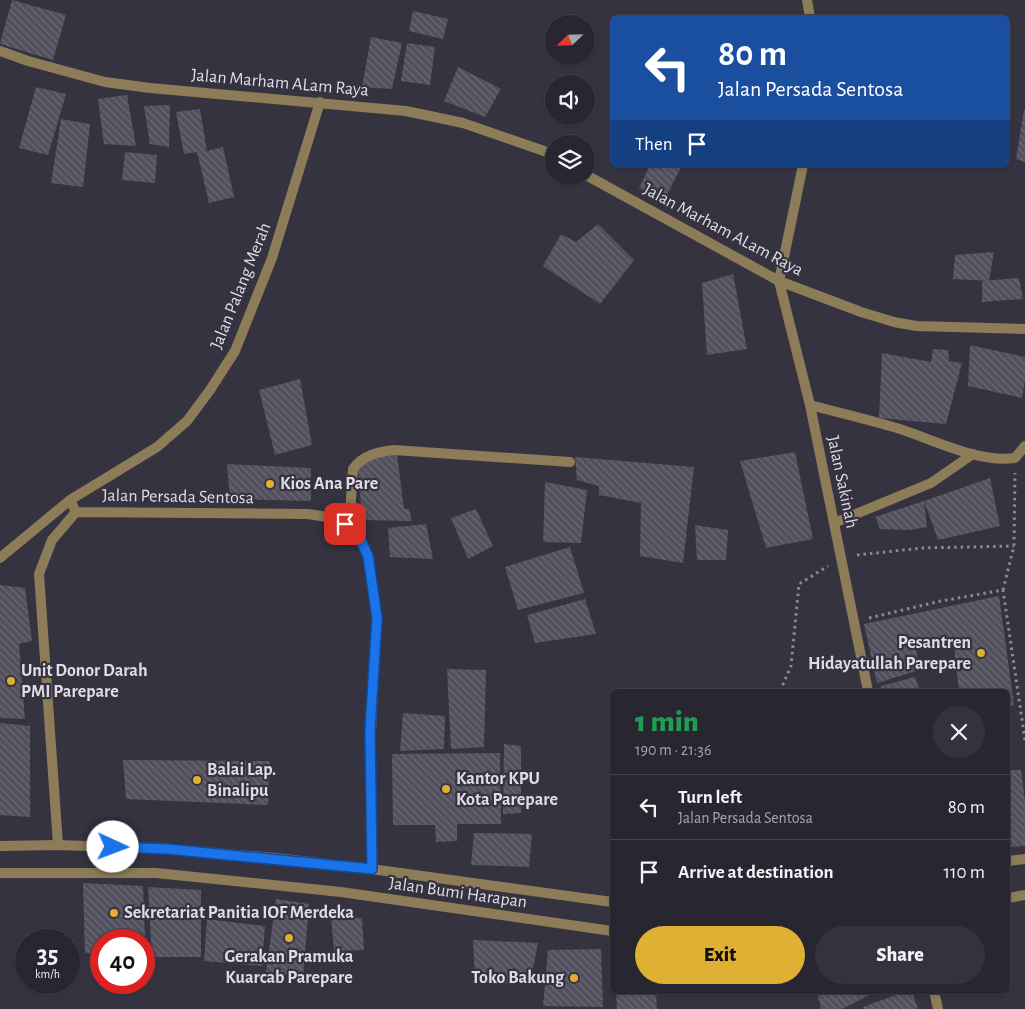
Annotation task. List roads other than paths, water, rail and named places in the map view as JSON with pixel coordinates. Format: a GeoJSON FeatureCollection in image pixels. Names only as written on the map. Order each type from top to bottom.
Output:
{"type":"FeatureCollection","features":[{"type":"Feature","properties":{"kind":"street"},"geometry":{"type":"LineString","coordinates":[[806,0],[809,15]]}},
{"type":"Feature","properties":{"kind":"street","name":"Jalan Marham ALam Raya"},"geometry":{"type":"LineString","coordinates":[[0,51],[28,61],[105,82],[150,88],[406,111],[463,123],[545,152]]}},
{"type":"Feature","properties":{"kind":"street","name":"Jalan Palang Merah"},"geometry":{"type":"LineString","coordinates":[[0,558],[70,500],[157,447],[187,421],[235,351],[272,258],[320,102]]}},
{"type":"Feature","properties":{"kind":"street"},"geometry":{"type":"LineString","coordinates":[[779,281],[803,167]]}},
{"type":"Feature","properties":{"kind":"street","name":"Jalan Marham ALam Raya"},"geometry":{"type":"LineString","coordinates":[[595,180],[779,281],[861,312],[894,322],[916,326],[1025,329]]}},
{"type":"Feature","properties":{"kind":"street","name":"Jalan Sakinah"},"geometry":{"type":"LineString","coordinates":[[779,281],[810,404],[868,689]]}},
{"type":"Feature","properties":{"kind":"street"},"geometry":{"type":"LineString","coordinates":[[810,404],[901,430],[959,450],[1003,460],[1015,458],[1025,446]]}},
{"type":"Feature","properties":{"kind":"street"},"geometry":{"type":"LineString","coordinates":[[349,528],[352,469],[357,462],[373,454],[394,450],[570,462]]}},
{"type":"Feature","properties":{"kind":"street"},"geometry":{"type":"LineString","coordinates":[[834,523],[931,483],[973,454]]}},
{"type":"Feature","properties":{"kind":"street"},"geometry":{"type":"LineString","coordinates":[[58,846],[40,574],[52,540],[76,512],[70,500]]}},
{"type":"Feature","properties":{"kind":"street","name":"Jalan Persada Sentosa"},"geometry":{"type":"LineString","coordinates":[[76,512],[308,514],[327,517],[345,524],[361,541],[368,556],[377,618],[370,730],[372,869]]}},
{"type":"Feature","properties":{"kind":"street","name":"Jalan Bumi Harapan"},"geometry":{"type":"LineString","coordinates":[[0,846],[167,849],[372,869],[610,902]]}},
{"type":"Feature","properties":{"kind":"street"},"geometry":{"type":"LineString","coordinates":[[1010,861],[1025,859]]}},
{"type":"Feature","properties":{"kind":"street","name":"Jalan Bumi Harapan"},"geometry":{"type":"LineString","coordinates":[[0,873],[156,873],[341,892],[610,931]]}},
{"type":"Feature","properties":{"kind":"street"},"geometry":{"type":"LineString","coordinates":[[1010,898],[1025,895]]}},
{"type":"Feature","properties":{"kind":"street"},"geometry":{"type":"LineString","coordinates":[[935,994],[938,1009]]}},
{"type":"Feature","properties":{"kind":"place","name":"Kios Ana Pare"},"geometry":{"type":"Point","coordinates":[270,484]}},
{"type":"Feature","properties":{"kind":"place","name":"Pesantren Hidayatullah Parepare"},"geometry":{"type":"Point","coordinates":[981,653]}},
{"type":"Feature","properties":{"kind":"place","name":"Unit Donor Darah PMI Parepare"},"geometry":{"type":"Point","coordinates":[11,681]}},
{"type":"Feature","properties":{"kind":"place","name":"Balai Lap. Binalipu"},"geometry":{"type":"Point","coordinates":[197,780]}},
{"type":"Feature","properties":{"kind":"place","name":"Kantor KPU Kota Parepare"},"geometry":{"type":"Point","coordinates":[446,789]}},
{"type":"Feature","properties":{"kind":"place","name":"Sekretariat Panitia IOF Merdeka"},"geometry":{"type":"Point","coordinates":[114,913]}},
{"type":"Feature","properties":{"kind":"place","name":"Gerakan Pramuka Kuarcab Parepare"},"geometry":{"type":"Point","coordinates":[289,938]}},
{"type":"Feature","properties":{"kind":"place","name":"Toko Bakung"},"geometry":{"type":"Point","coordinates":[574,978]}}]}
